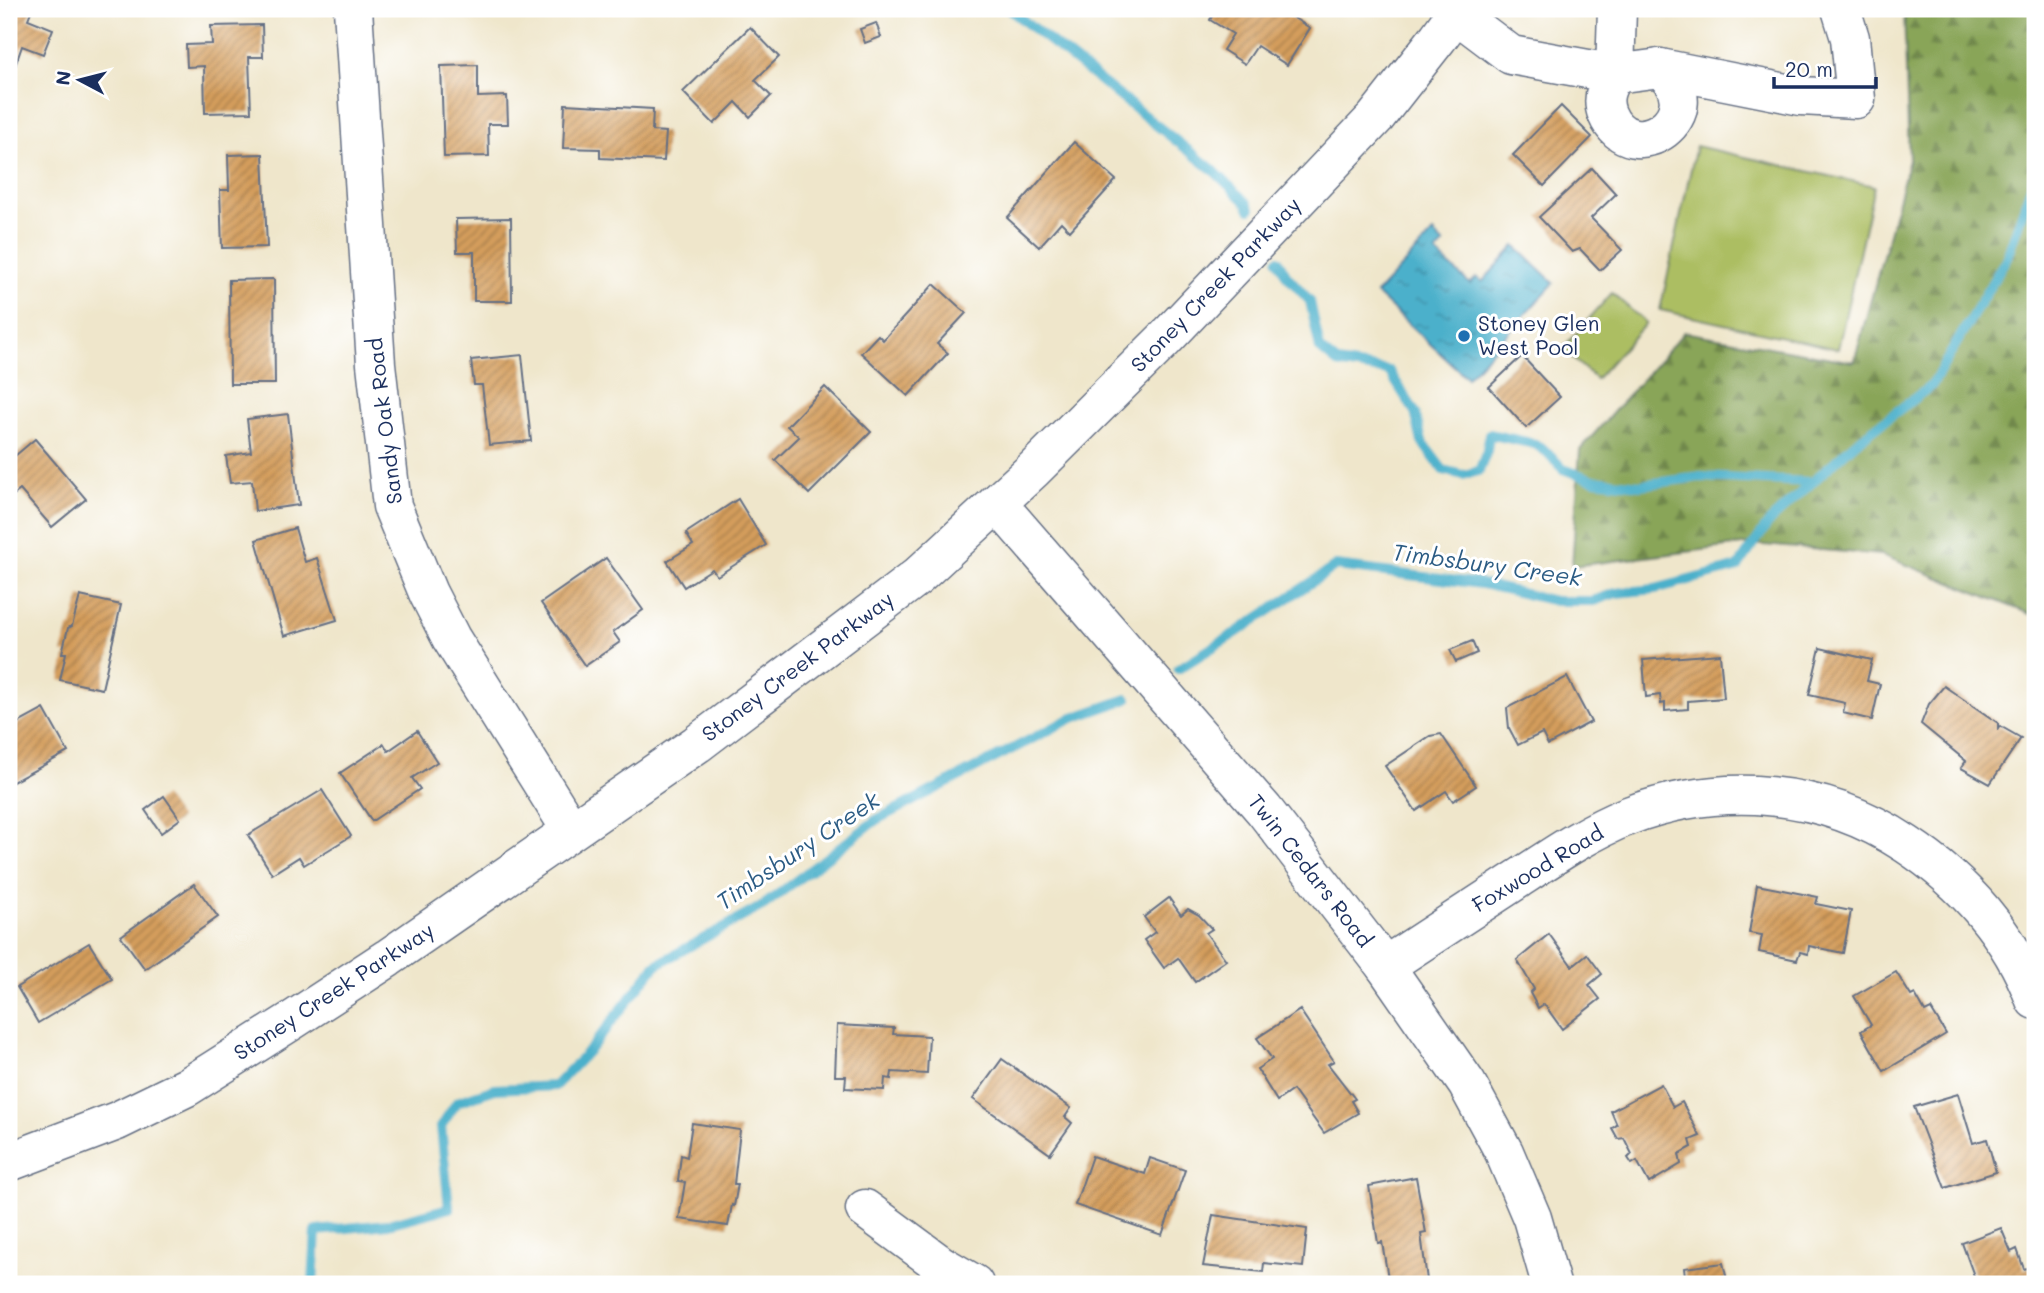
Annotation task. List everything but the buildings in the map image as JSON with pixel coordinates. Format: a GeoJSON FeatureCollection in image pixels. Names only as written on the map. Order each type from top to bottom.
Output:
{"type":"FeatureCollection","features":[{"type":"Feature","properties":{"kind":"street","name":"Sandy Oak Road"},"geometry":{"type":"LineString","coordinates":[[353,9],[376,364],[392,506],[428,593],[451,638],[571,830]]}},
{"type":"Feature","properties":{"kind":"street"},"geometry":{"type":"LineString","coordinates":[[1617,9],[1615,74],[1604,96],[1605,109],[1618,130],[1629,136],[1654,136],[1665,130],[1673,120],[1679,97],[1669,75],[1660,68]]}},
{"type":"Feature","properties":{"kind":"street"},"geometry":{"type":"LineString","coordinates":[[1455,10],[1511,55],[1615,74],[1660,68],[1801,96],[1856,99],[1850,38],[1841,9]]}},
{"type":"Feature","properties":{"kind":"street","name":"Stoney Creek Parkway"},"geometry":{"type":"LineString","coordinates":[[9,1162],[117,1121],[187,1087],[388,958],[697,744],[917,577],[1033,470],[1165,339],[1376,117],[1455,10]]}},
{"type":"Feature","properties":{"kind":"street","name":"Twin Cedars Road"},"geometry":{"type":"LineString","coordinates":[[997,503],[1264,810],[1385,966],[1467,1084],[1504,1152],[1532,1218],[1551,1284]]}},
{"type":"Feature","properties":{"kind":"street","name":"Foxwood Road"},"geometry":{"type":"LineString","coordinates":[[1385,966],[1577,841],[1628,817],[1681,801],[1734,794],[1792,798],[1849,813],[1885,830],[1936,863],[1965,890],[1998,929],[2028,981],[2035,1000]]}},
{"type":"Feature","properties":{"kind":"street"},"geometry":{"type":"LineString","coordinates":[[865,1209],[941,1265],[974,1284]]}},
{"type":"Feature","properties":{"kind":"green space"},"geometry":{"type":"Polygon","coordinates":[[[1904,9],[2035,9],[2035,616],[1882,555],[1751,544],[1572,566],[1580,450],[1684,332],[1854,362],[1909,160],[1904,9]]]}},
{"type":"Feature","properties":{"kind":"green space"},"geometry":{"type":"Polygon","coordinates":[[[1696,146],[1874,186],[1838,349],[1660,310],[1696,146]]]}},
{"type":"Feature","properties":{"kind":"green space"},"geometry":{"type":"Polygon","coordinates":[[[1612,293],[1646,323],[1596,379],[1562,349],[1612,293]]]}},
{"type":"Feature","properties":{"kind":"water","name":"Stoney Glen West Pool"},"geometry":{"type":"Polygon","coordinates":[[[1433,233],[1444,244],[1436,253],[1470,284],[1477,277],[1482,282],[1515,246],[1554,283],[1467,378],[1376,294],[1433,233]]]}},
{"type":"Feature","properties":{"kind":"waterway"},"geometry":{"type":"LineString","coordinates":[[1009,9],[1212,169],[1250,209]]}},
{"type":"Feature","properties":{"kind":"waterway","name":"Timbsbury Creek"},"geometry":{"type":"LineString","coordinates":[[1178,669],[1336,566],[1482,584],[1555,601],[1593,601],[1616,593],[1655,589],[1738,567],[1770,521],[1855,443],[1932,385],[2007,257],[2035,175]]}},
{"type":"Feature","properties":{"kind":"waterway"},"geometry":{"type":"LineString","coordinates":[[1278,260],[1287,276],[1310,301],[1320,349],[1337,363],[1389,371],[1415,412],[1422,442],[1443,470],[1463,475],[1479,471],[1487,451],[1489,434],[1535,444],[1563,469],[1594,480],[1640,485],[1700,477],[1812,482]]}},
{"type":"Feature","properties":{"kind":"waterway","name":"Timbsbury Creek"},"geometry":{"type":"LineString","coordinates":[[313,1284],[316,1231],[388,1224],[449,1208],[441,1126],[457,1102],[495,1089],[555,1086],[591,1048],[656,965],[764,905],[876,820],[1070,719],[1127,699]]}},
{"type":"Feature","properties":{"kind":"place","name":"Stoney Glen West Pool"},"geometry":{"type":"Point","coordinates":[1464,336]}}]}
